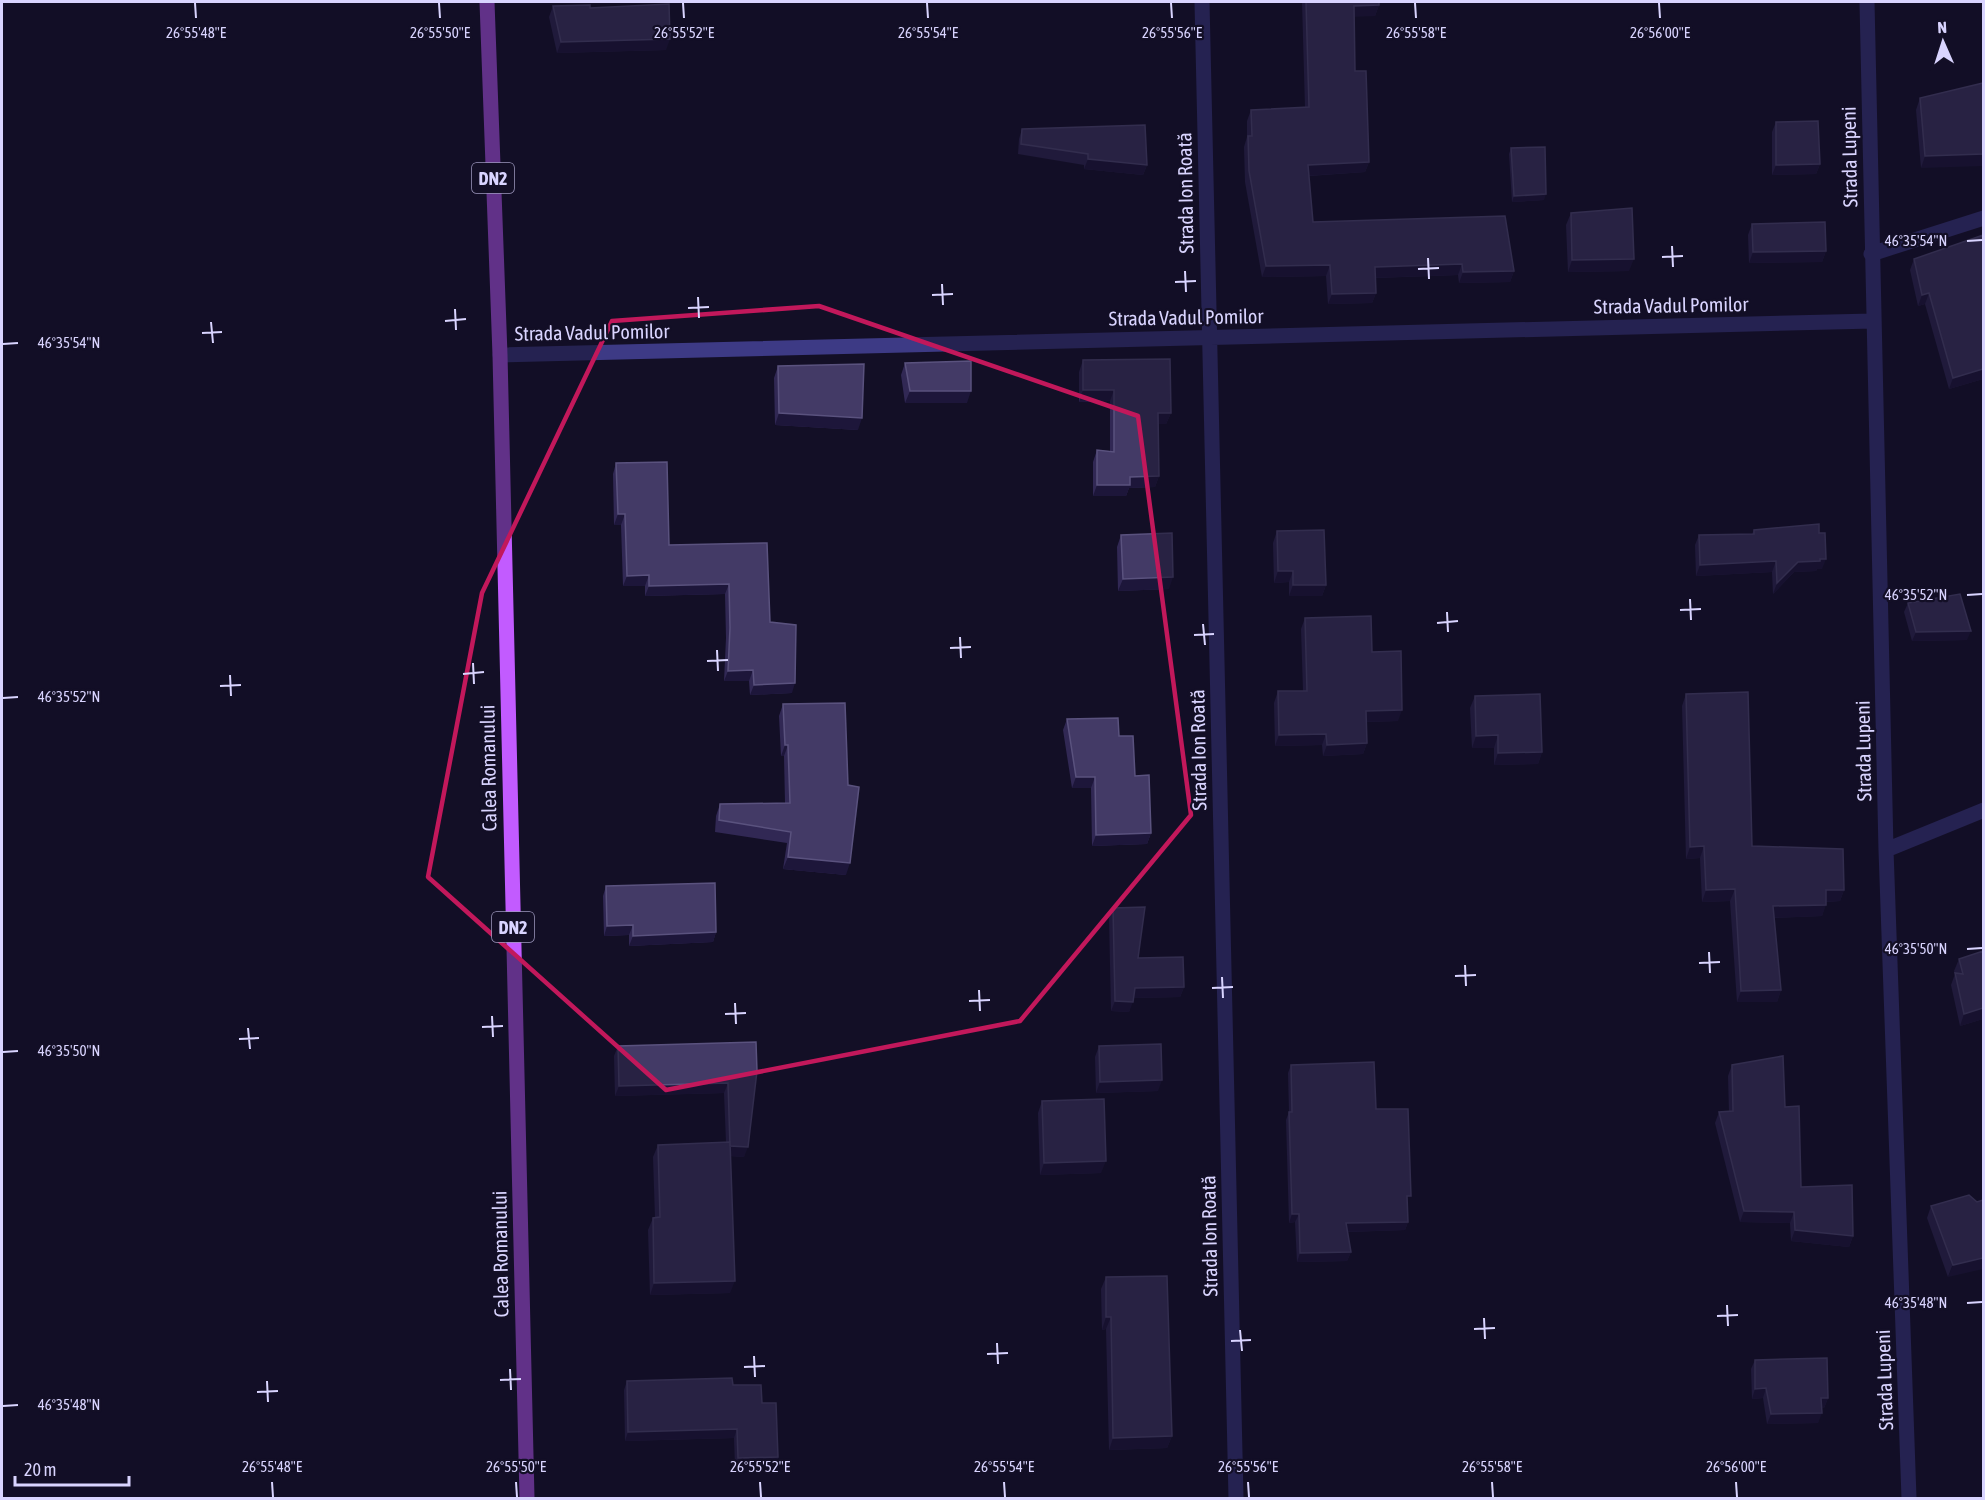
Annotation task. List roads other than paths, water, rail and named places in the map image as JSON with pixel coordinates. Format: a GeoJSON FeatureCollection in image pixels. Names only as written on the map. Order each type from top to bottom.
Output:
{"type":"FeatureCollection","features":[{"type":"Feature","properties":{"kind":"main road","name":"Calea Romanului"},"geometry":{"type":"LineString","coordinates":[[487,2],[500,356],[527,1498]]}},
{"type":"Feature","properties":{"kind":"street","name":"Strada Ion Roată"},"geometry":{"type":"LineString","coordinates":[[1202,2],[1236,1498]]}},
{"type":"Feature","properties":{"kind":"street","name":"Strada Lupeni"},"geometry":{"type":"LineString","coordinates":[[1867,2],[1886,850],[1909,1498]]}},
{"type":"Feature","properties":{"kind":"street"},"geometry":{"type":"LineString","coordinates":[[1871,254],[1983,218]]}},
{"type":"Feature","properties":{"kind":"street","name":"Strada Vadul Pomilor"},"geometry":{"type":"LineString","coordinates":[[500,356],[1873,321]]}},
{"type":"Feature","properties":{"kind":"street"},"geometry":{"type":"LineString","coordinates":[[1886,850],[1983,810]]}}]}
